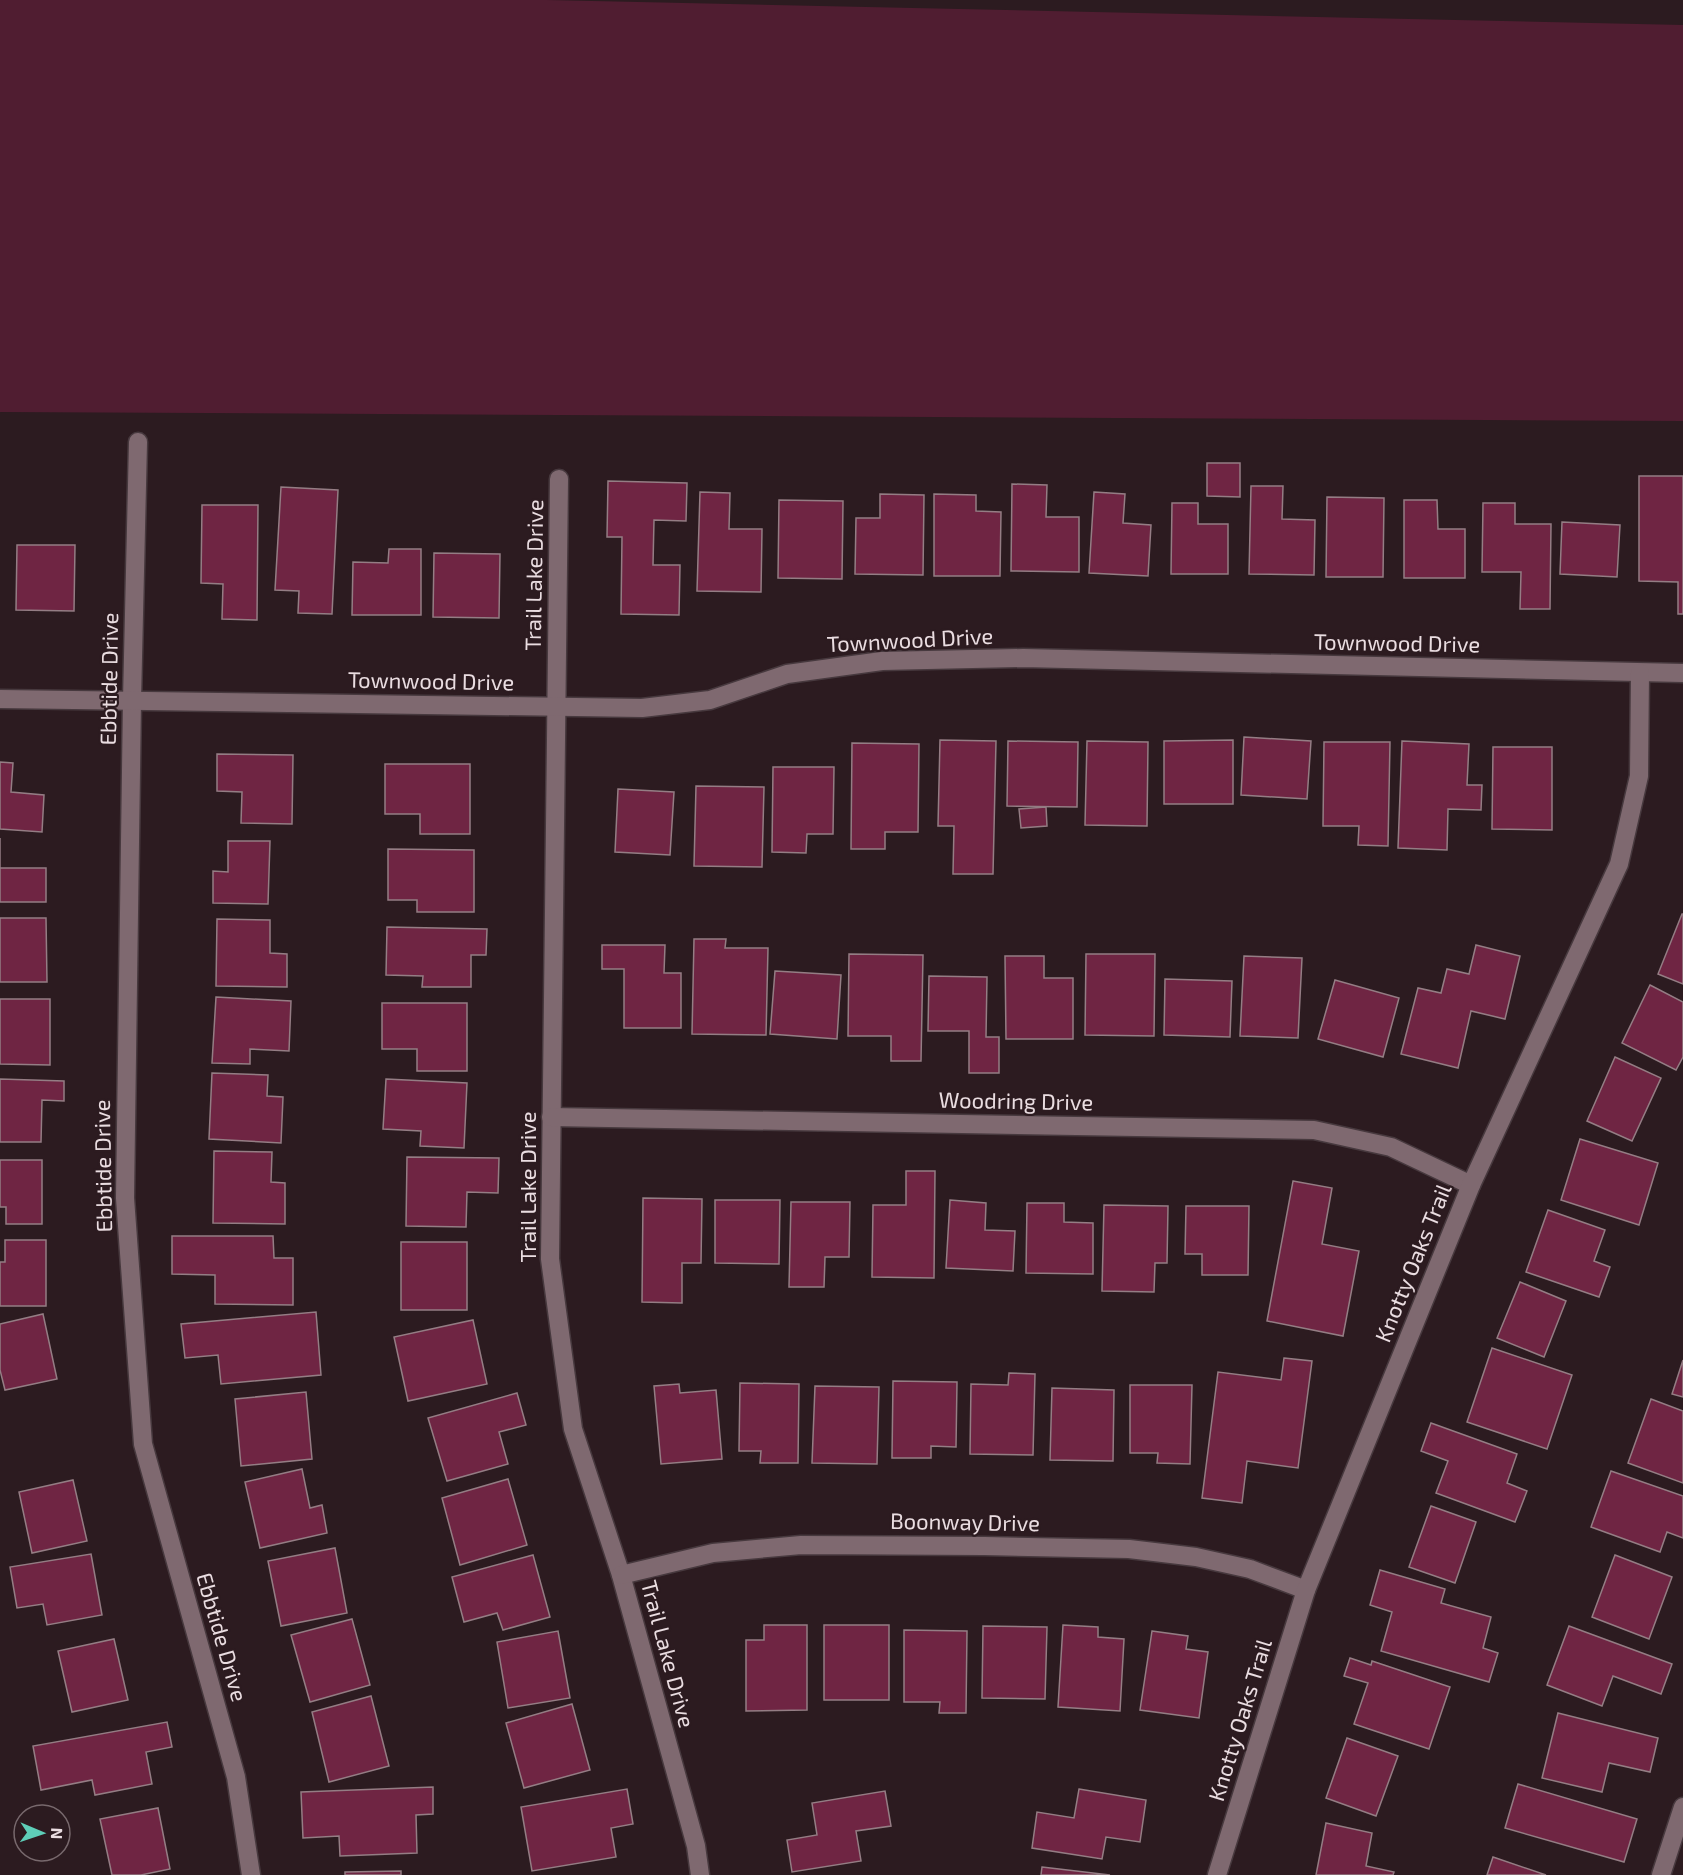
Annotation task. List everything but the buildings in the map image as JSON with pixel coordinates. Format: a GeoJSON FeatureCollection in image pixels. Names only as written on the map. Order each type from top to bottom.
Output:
{"type":"FeatureCollection","features":[{"type":"Feature","properties":{"kind":"street","name":"Ebbtide Drive"},"geometry":{"type":"LineString","coordinates":[[138,442],[125,1198],[143,1444],[236,1777],[251,1875]]}},
{"type":"Feature","properties":{"kind":"street","name":"Trail Lake Drive"},"geometry":{"type":"LineString","coordinates":[[559,479],[550,1259],[573,1430],[621,1575],[696,1846],[700,1875]]}},
{"type":"Feature","properties":{"kind":"street","name":"Townwood Drive"},"geometry":{"type":"LineString","coordinates":[[0,699],[642,708],[710,700],[787,674],[882,662],[1023,658],[1683,673]]}},
{"type":"Feature","properties":{"kind":"street","name":"Knotty Oaks Trail"},"geometry":{"type":"LineString","coordinates":[[1217,1875],[1306,1590],[1471,1185],[1619,864],[1639,776],[1640,673]]}},
{"type":"Feature","properties":{"kind":"street","name":"Woodring Drive"},"geometry":{"type":"LineString","coordinates":[[551,1117],[1314,1130],[1391,1147],[1471,1185]]}},
{"type":"Feature","properties":{"kind":"street","name":"Boonway Drive"},"geometry":{"type":"LineString","coordinates":[[621,1575],[713,1553],[801,1545],[984,1546],[1129,1550],[1196,1557],[1250,1569],[1306,1590]]}},
{"type":"Feature","properties":{"kind":"street"},"geometry":{"type":"LineString","coordinates":[[1661,1875],[1683,1807]]}},
{"type":"Feature","properties":{"kind":"shaded area"},"geometry":{"type":"Polygon","coordinates":[[[0,0],[547,0],[1683,25],[1683,421],[0,412],[0,0]]]}}]}
